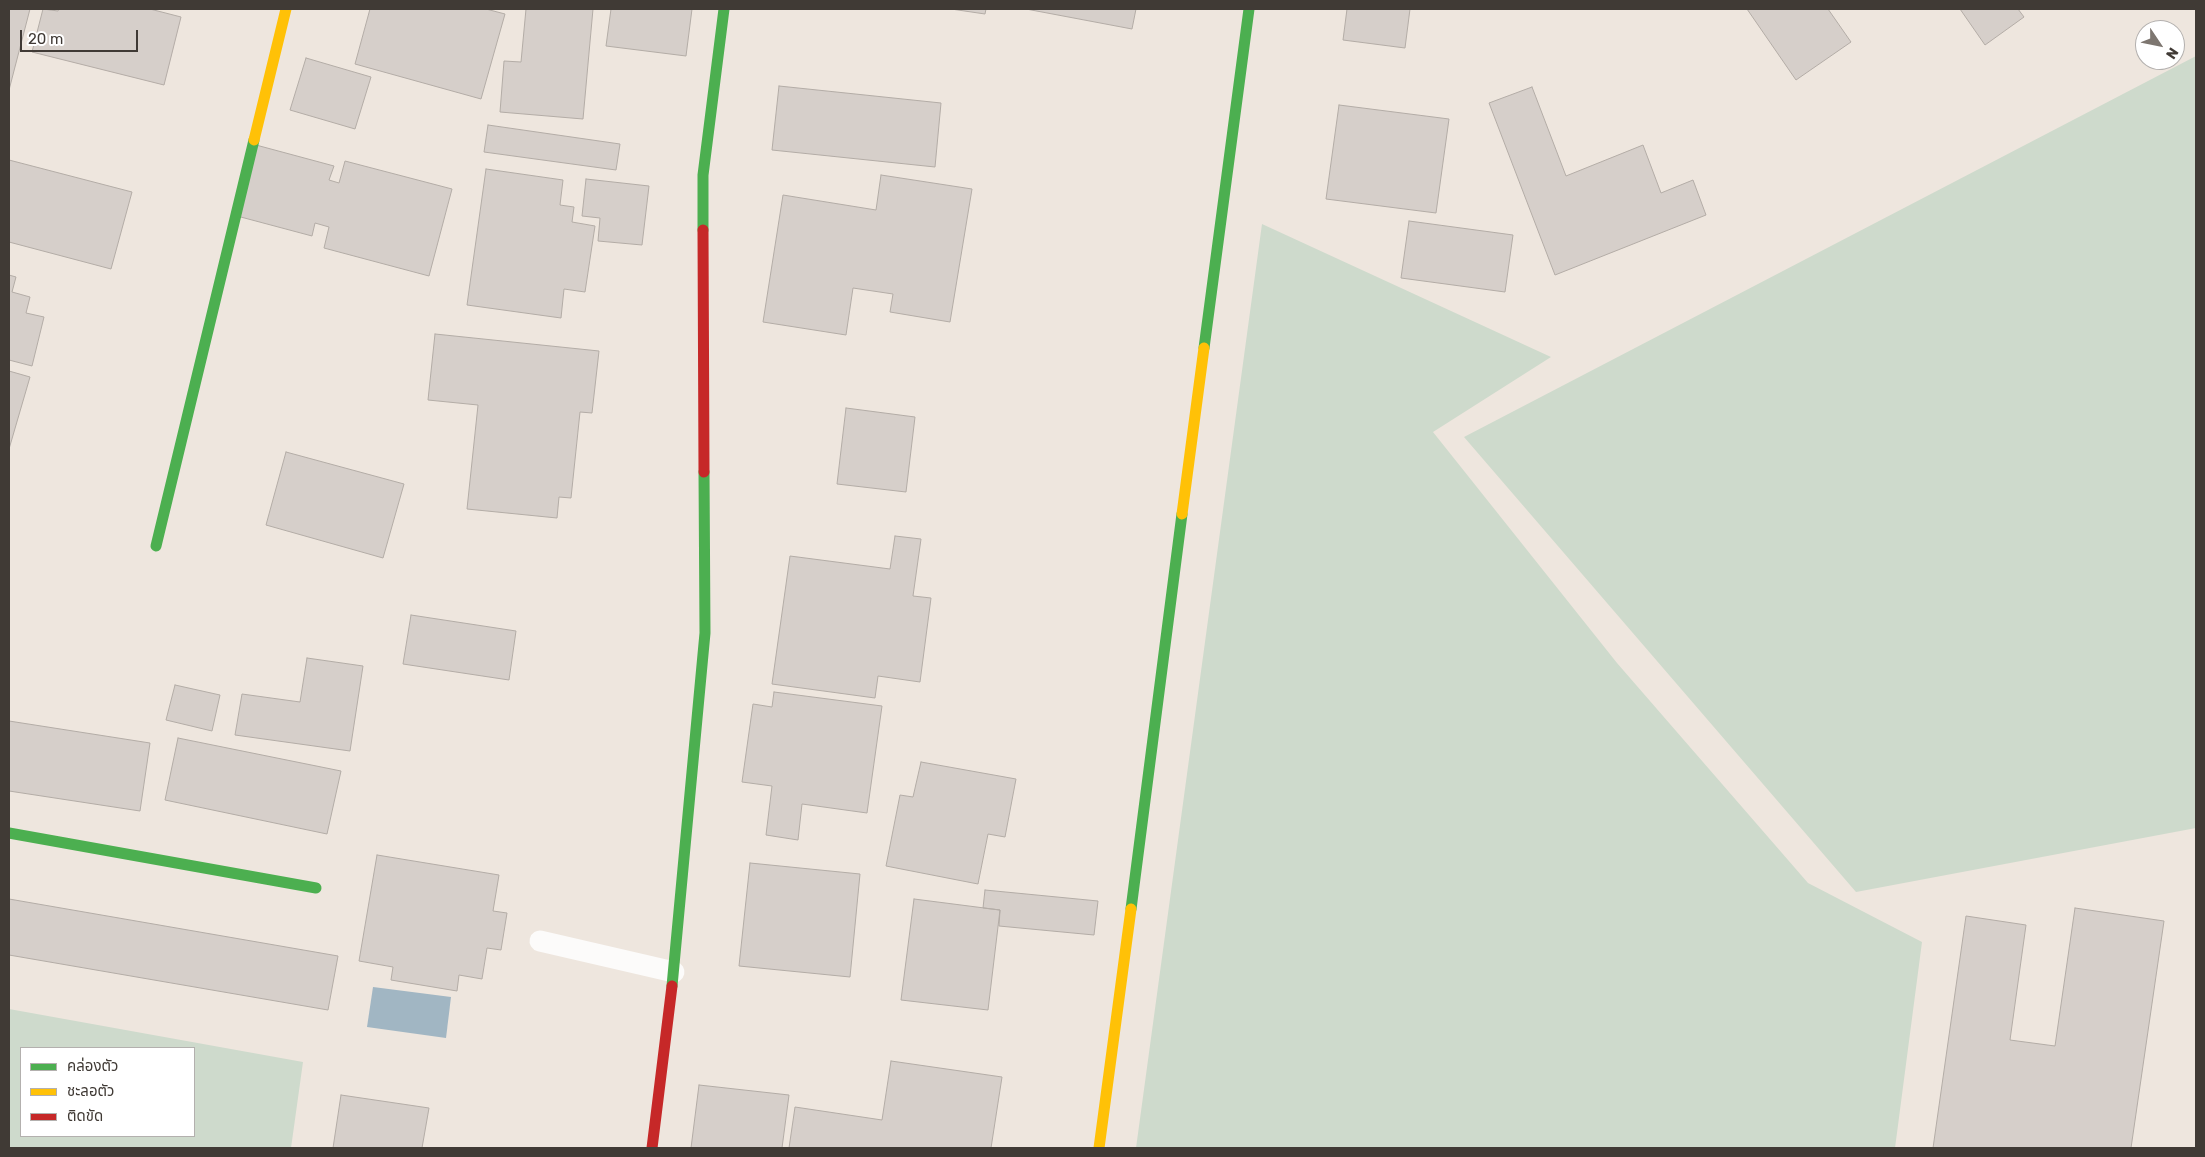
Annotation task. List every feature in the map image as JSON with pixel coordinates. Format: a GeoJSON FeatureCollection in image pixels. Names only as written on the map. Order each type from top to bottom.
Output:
{"type":"FeatureCollection","features":[{"type":"Feature","properties":{"kind":"street"},"geometry":{"type":"LineString","coordinates":[[156,546],[286,9]]}},
{"type":"Feature","properties":{"kind":"street"},"geometry":{"type":"LineString","coordinates":[[652,1148],[674,972],[705,633],[703,175],[724,9]]}},
{"type":"Feature","properties":{"kind":"street"},"geometry":{"type":"LineString","coordinates":[[1099,1148],[1249,9]]}},
{"type":"Feature","properties":{"kind":"street"},"geometry":{"type":"LineString","coordinates":[[9,833],[316,888]]}},
{"type":"Feature","properties":{"kind":"lane"},"geometry":{"type":"LineString","coordinates":[[540,941],[674,972]]}},
{"type":"Feature","properties":{"kind":"green space"},"geometry":{"type":"Polygon","coordinates":[[[2196,56],[2196,828],[1856,892],[1464,437],[2169,70],[2185,70],[2185,62],[2196,56]]]}},
{"type":"Feature","properties":{"kind":"green space"},"geometry":{"type":"Polygon","coordinates":[[[1262,224],[1551,357],[1433,432],[1617,663],[1808,883],[1922,942],[1895,1148],[1136,1148],[1262,224]]]}},
{"type":"Feature","properties":{"kind":"green space"},"geometry":{"type":"Polygon","coordinates":[[[9,1009],[303,1062],[291,1148],[9,1148],[9,1009]]]}},
{"type":"Feature","properties":{"kind":"water"},"geometry":{"type":"Polygon","coordinates":[[[373,987],[451,997],[446,1038],[367,1027],[373,987]]]}},
{"type":"Feature","properties":{"kind":"building"},"geometry":{"type":"Polygon","coordinates":[[[9,9],[30,9],[9,90],[9,9]]]}},
{"type":"Feature","properties":{"kind":"building"},"geometry":{"type":"Polygon","coordinates":[[[43,9],[58,11],[59,9],[150,9],[181,17],[164,85],[32,52],[43,9]]]}},
{"type":"Feature","properties":{"kind":"building"},"geometry":{"type":"Polygon","coordinates":[[[370,9],[486,9],[505,14],[481,99],[355,64],[370,9]]]}},
{"type":"Feature","properties":{"kind":"building"},"geometry":{"type":"Polygon","coordinates":[[[526,9],[593,9],[583,119],[500,112],[504,61],[521,62],[526,9]]]}},
{"type":"Feature","properties":{"kind":"building"},"geometry":{"type":"Polygon","coordinates":[[[611,9],[692,9],[686,56],[606,46],[611,9]]]}},
{"type":"Feature","properties":{"kind":"building"},"geometry":{"type":"Polygon","coordinates":[[[951,9],[986,9],[985,14],[951,9]]]}},
{"type":"Feature","properties":{"kind":"building"},"geometry":{"type":"Polygon","coordinates":[[[1026,9],[1136,9],[1132,29],[1026,9]]]}},
{"type":"Feature","properties":{"kind":"building"},"geometry":{"type":"Polygon","coordinates":[[[1347,9],[1410,9],[1405,48],[1343,40],[1347,9]]]}},
{"type":"Feature","properties":{"kind":"building"},"geometry":{"type":"Polygon","coordinates":[[[1747,9],[1828,9],[1851,42],[1796,80],[1747,9]]]}},
{"type":"Feature","properties":{"kind":"building"},"geometry":{"type":"Polygon","coordinates":[[[1960,9],[2018,9],[2024,17],[1985,45],[1960,9]]]}},
{"type":"Feature","properties":{"kind":"building"},"geometry":{"type":"Polygon","coordinates":[[[306,58],[371,77],[355,129],[290,110],[306,58]]]}},
{"type":"Feature","properties":{"kind":"building"},"geometry":{"type":"Polygon","coordinates":[[[779,86],[941,103],[935,167],[772,150],[779,86]]]}},
{"type":"Feature","properties":{"kind":"building"},"geometry":{"type":"Polygon","coordinates":[[[1532,87],[1566,176],[1643,145],[1661,193],[1693,180],[1706,215],[1555,275],[1489,103],[1532,87]]]}},
{"type":"Feature","properties":{"kind":"building"},"geometry":{"type":"Polygon","coordinates":[[[1339,105],[1449,119],[1436,213],[1326,199],[1339,105]]]}},
{"type":"Feature","properties":{"kind":"building"},"geometry":{"type":"Polygon","coordinates":[[[488,125],[620,144],[616,170],[484,152],[488,125]]]}},
{"type":"Feature","properties":{"kind":"building"},"geometry":{"type":"Polygon","coordinates":[[[256,145],[334,166],[329,180],[339,183],[345,161],[452,189],[429,276],[324,248],[329,227],[315,223],[312,236],[237,216],[256,145]]]}},
{"type":"Feature","properties":{"kind":"building"},"geometry":{"type":"Polygon","coordinates":[[[9,160],[132,192],[111,269],[9,242],[9,160]]]}},
{"type":"Feature","properties":{"kind":"building"},"geometry":{"type":"Polygon","coordinates":[[[486,169],[563,180],[560,205],[574,207],[572,222],[595,226],[585,292],[564,289],[561,318],[467,305],[486,169]]]}},
{"type":"Feature","properties":{"kind":"building"},"geometry":{"type":"Polygon","coordinates":[[[881,175],[972,189],[950,322],[890,312],[893,294],[853,288],[846,335],[763,322],[783,195],[876,210],[881,175]]]}},
{"type":"Feature","properties":{"kind":"building"},"geometry":{"type":"Polygon","coordinates":[[[586,179],[649,186],[642,245],[598,241],[600,218],[582,216],[586,179]]]}},
{"type":"Feature","properties":{"kind":"building"},"geometry":{"type":"Polygon","coordinates":[[[1409,221],[1513,235],[1505,292],[1401,278],[1409,221]]]}},
{"type":"Feature","properties":{"kind":"building"},"geometry":{"type":"Polygon","coordinates":[[[9,275],[16,277],[12,292],[30,297],[26,313],[44,317],[32,366],[9,360],[9,275]]]}},
{"type":"Feature","properties":{"kind":"building"},"geometry":{"type":"Polygon","coordinates":[[[435,334],[599,351],[592,413],[580,412],[571,498],[559,497],[557,518],[467,509],[478,405],[428,400],[435,334]]]}},
{"type":"Feature","properties":{"kind":"building"},"geometry":{"type":"Polygon","coordinates":[[[9,371],[30,377],[9,449],[9,371]]]}},
{"type":"Feature","properties":{"kind":"building"},"geometry":{"type":"Polygon","coordinates":[[[846,408],[915,417],[906,492],[837,484],[846,408]]]}},
{"type":"Feature","properties":{"kind":"building"},"geometry":{"type":"Polygon","coordinates":[[[286,452],[404,484],[383,558],[266,525],[286,452]]]}},
{"type":"Feature","properties":{"kind":"building"},"geometry":{"type":"Polygon","coordinates":[[[895,536],[921,539],[913,596],[931,598],[920,682],[878,676],[875,698],[772,684],[790,556],[890,569],[895,536]]]}},
{"type":"Feature","properties":{"kind":"building"},"geometry":{"type":"Polygon","coordinates":[[[411,615],[516,631],[509,680],[403,664],[411,615]]]}},
{"type":"Feature","properties":{"kind":"building"},"geometry":{"type":"Polygon","coordinates":[[[307,658],[363,666],[350,751],[235,735],[242,694],[300,702],[307,658]]]}},
{"type":"Feature","properties":{"kind":"building"},"geometry":{"type":"Polygon","coordinates":[[[175,685],[220,695],[212,731],[166,720],[175,685]]]}},
{"type":"Feature","properties":{"kind":"building"},"geometry":{"type":"Polygon","coordinates":[[[774,692],[882,706],[867,813],[802,804],[798,840],[766,835],[772,786],[742,782],[753,704],[772,707],[774,692]]]}},
{"type":"Feature","properties":{"kind":"building"},"geometry":{"type":"Polygon","coordinates":[[[9,721],[150,743],[140,811],[9,791],[9,721]]]}},
{"type":"Feature","properties":{"kind":"building"},"geometry":{"type":"Polygon","coordinates":[[[178,738],[341,771],[327,834],[165,800],[178,738]]]}},
{"type":"Feature","properties":{"kind":"building"},"geometry":{"type":"Polygon","coordinates":[[[921,762],[1016,779],[1005,837],[988,834],[978,884],[886,866],[900,795],[913,797],[921,762]]]}},
{"type":"Feature","properties":{"kind":"building"},"geometry":{"type":"Polygon","coordinates":[[[377,855],[499,875],[493,911],[507,913],[501,950],[487,948],[482,979],[459,975],[457,991],[391,980],[393,967],[359,961],[377,855]]]}},
{"type":"Feature","properties":{"kind":"building"},"geometry":{"type":"Polygon","coordinates":[[[750,863],[860,874],[850,977],[739,966],[750,863]]]}},
{"type":"Feature","properties":{"kind":"building"},"geometry":{"type":"Polygon","coordinates":[[[985,890],[1098,901],[1094,935],[999,926],[1000,910],[983,908],[985,890]]]}},
{"type":"Feature","properties":{"kind":"building"},"geometry":{"type":"Polygon","coordinates":[[[9,899],[338,956],[328,1010],[9,955],[9,899]]]}},
{"type":"Feature","properties":{"kind":"building"},"geometry":{"type":"Polygon","coordinates":[[[914,899],[1000,910],[988,1010],[901,1000],[914,899]]]}},
{"type":"Feature","properties":{"kind":"building"},"geometry":{"type":"Polygon","coordinates":[[[2075,908],[2164,921],[2131,1148],[1933,1148],[1966,916],[2026,925],[2010,1040],[2055,1046],[2075,908]]]}},
{"type":"Feature","properties":{"kind":"building"},"geometry":{"type":"Polygon","coordinates":[[[891,1061],[1002,1077],[991,1148],[789,1148],[795,1107],[882,1120],[891,1061]]]}},
{"type":"Feature","properties":{"kind":"building"},"geometry":{"type":"Polygon","coordinates":[[[699,1085],[789,1095],[782,1148],[691,1148],[699,1085]]]}},
{"type":"Feature","properties":{"kind":"building"},"geometry":{"type":"Polygon","coordinates":[[[341,1095],[429,1108],[422,1148],[333,1148],[341,1095]]]}},
{"type":"Feature","properties":{"kind":"traffic: fast"},"geometry":{"type":"LineString","coordinates":[[703,230],[703,175],[724,9]]}},
{"type":"Feature","properties":{"kind":"traffic: fast"},"geometry":{"type":"LineString","coordinates":[[1204,348],[1249,9]]}},
{"type":"Feature","properties":{"kind":"traffic: fast"},"geometry":{"type":"LineString","coordinates":[[156,546],[254,140]]}},
{"type":"Feature","properties":{"kind":"traffic: fast"},"geometry":{"type":"LineString","coordinates":[[672,986],[705,633],[704,472]]}},
{"type":"Feature","properties":{"kind":"traffic: fast"},"geometry":{"type":"LineString","coordinates":[[1131,909],[1182,514]]}},
{"type":"Feature","properties":{"kind":"traffic: fast"},"geometry":{"type":"LineString","coordinates":[[9,833],[316,888]]}},
{"type":"Feature","properties":{"kind":"traffic: slow"},"geometry":{"type":"LineString","coordinates":[[254,140],[286,9]]}},
{"type":"Feature","properties":{"kind":"traffic: slow"},"geometry":{"type":"LineString","coordinates":[[1182,514],[1204,348]]}},
{"type":"Feature","properties":{"kind":"traffic: slow"},"geometry":{"type":"LineString","coordinates":[[1099,1148],[1131,909]]}},
{"type":"Feature","properties":{"kind":"traffic: jam"},"geometry":{"type":"LineString","coordinates":[[703,230],[704,472]]}},
{"type":"Feature","properties":{"kind":"traffic: jam"},"geometry":{"type":"LineString","coordinates":[[652,1148],[672,986]]}}]}
